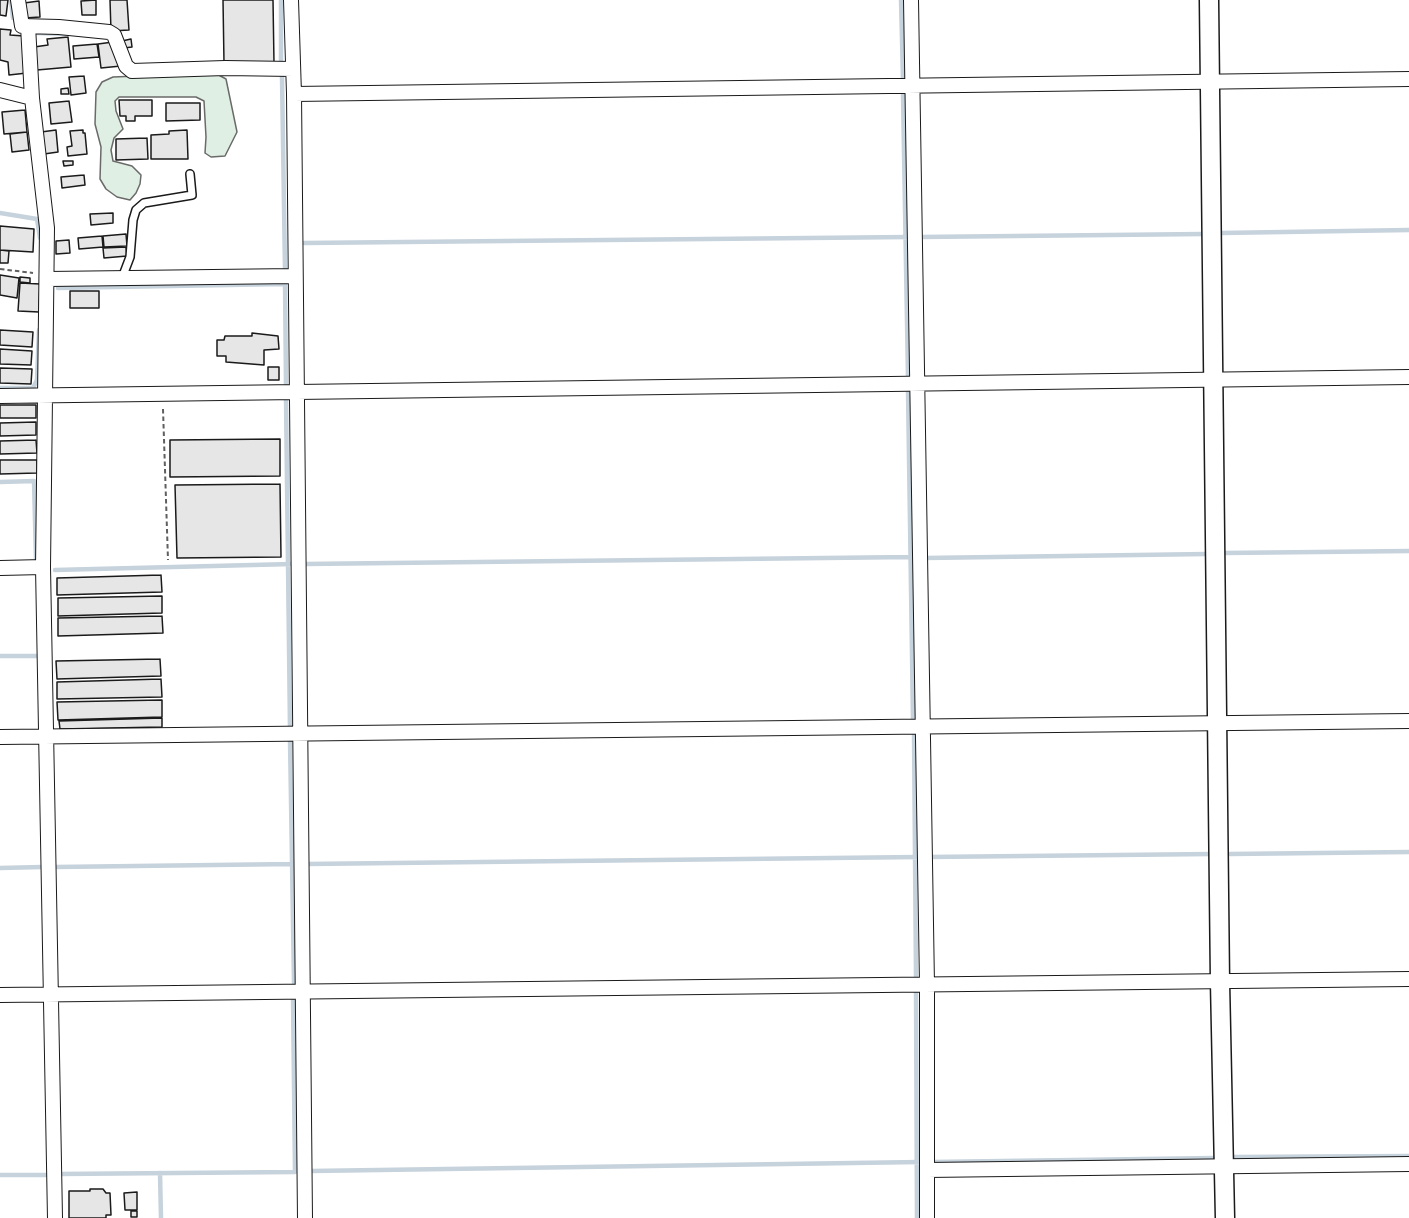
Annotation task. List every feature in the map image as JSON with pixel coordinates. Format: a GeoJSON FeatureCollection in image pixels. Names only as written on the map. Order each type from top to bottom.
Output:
{"type":"FeatureCollection","features":[{"type":"Feature","properties":{"kind":"street"},"geometry":{"type":"LineString","coordinates":[[18,0],[22,26],[109,32],[117,39],[126,66],[132,71],[225,68],[293,69]]}},
{"type":"Feature","properties":{"kind":"street"},"geometry":{"type":"LineString","coordinates":[[291,0],[294,94],[305,1218]]}},
{"type":"Feature","properties":{"kind":"street"},"geometry":{"type":"LineString","coordinates":[[911,0],[921,726],[927,984],[927,1218]]}},
{"type":"Feature","properties":{"kind":"street"},"geometry":{"type":"LineString","coordinates":[[1209,0],[1220,982],[1225,1218]]}},
{"type":"Feature","properties":{"kind":"street"},"geometry":{"type":"LineString","coordinates":[[28,26],[32,98],[47,228],[43,567],[55,1218]]}},
{"type":"Feature","properties":{"kind":"street"},"geometry":{"type":"LineString","coordinates":[[294,94],[1409,79]]}},
{"type":"Feature","properties":{"kind":"street"},"geometry":{"type":"LineString","coordinates":[[0,90],[32,98]]}},
{"type":"Feature","properties":{"kind":"street"},"geometry":{"type":"LineString","coordinates":[[48,277],[295,276]]}},
{"type":"Feature","properties":{"kind":"street"},"geometry":{"type":"LineString","coordinates":[[0,396],[1409,377]]}},
{"type":"Feature","properties":{"kind":"street"},"geometry":{"type":"LineString","coordinates":[[0,568],[43,567]]}},
{"type":"Feature","properties":{"kind":"street"},"geometry":{"type":"LineString","coordinates":[[0,737],[1409,721]]}},
{"type":"Feature","properties":{"kind":"street"},"geometry":{"type":"LineString","coordinates":[[0,995],[1409,980]]}},
{"type":"Feature","properties":{"kind":"street"},"geometry":{"type":"LineString","coordinates":[[927,1170],[1409,1164]]}},
{"type":"Feature","properties":{"kind":"lane"},"geometry":{"type":"LineString","coordinates":[[122,278],[130,257],[133,219],[136,210],[144,203],[192,195],[190,174]]}},
{"type":"Feature","properties":{"kind":"path"},"geometry":{"type":"LineString","coordinates":[[0,269],[48,277]]}},
{"type":"Feature","properties":{"kind":"path"},"geometry":{"type":"LineString","coordinates":[[162,394],[168,560]]}},
{"type":"Feature","properties":{"kind":"green space"},"geometry":{"type":"Polygon","coordinates":[[[215,73],[226,79],[237,132],[225,156],[211,157],[205,153],[204,101],[196,97],[119,97],[115,101],[116,111],[123,129],[114,138],[111,150],[113,161],[132,166],[141,175],[140,184],[130,200],[117,197],[106,189],[100,179],[101,147],[95,124],[96,92],[102,82],[113,77],[215,73]]]}},
{"type":"Feature","properties":{"kind":"building"},"geometry":{"type":"Polygon","coordinates":[[[0,0],[8,0],[6,16],[0,15],[0,0]]]}},
{"type":"Feature","properties":{"kind":"building"},"geometry":{"type":"Polygon","coordinates":[[[96,0],[96,15],[82,15],[81,1],[96,0]]]}},
{"type":"Feature","properties":{"kind":"building"},"geometry":{"type":"Polygon","coordinates":[[[110,0],[127,0],[129,30],[111,31],[110,0]]]}},
{"type":"Feature","properties":{"kind":"building"},"geometry":{"type":"Polygon","coordinates":[[[223,0],[273,0],[274,63],[224,63],[223,0]]]}},
{"type":"Feature","properties":{"kind":"building"},"geometry":{"type":"Polygon","coordinates":[[[39,1],[40,17],[25,18],[24,3],[39,1]]]}},
{"type":"Feature","properties":{"kind":"building"},"geometry":{"type":"Polygon","coordinates":[[[0,29],[11,30],[10,35],[24,36],[27,73],[9,75],[8,62],[0,60],[0,29]]]}},
{"type":"Feature","properties":{"kind":"building"},"geometry":{"type":"Polygon","coordinates":[[[68,37],[71,67],[37,70],[34,47],[48,45],[47,39],[68,37]]]}},
{"type":"Feature","properties":{"kind":"building"},"geometry":{"type":"Polygon","coordinates":[[[131,39],[132,47],[124,48],[122,41],[131,39]]]}},
{"type":"Feature","properties":{"kind":"building"},"geometry":{"type":"Polygon","coordinates":[[[113,42],[121,66],[101,68],[98,44],[113,42]]]}},
{"type":"Feature","properties":{"kind":"building"},"geometry":{"type":"Polygon","coordinates":[[[97,44],[99,57],[74,59],[73,46],[97,44]]]}},
{"type":"Feature","properties":{"kind":"building"},"geometry":{"type":"Polygon","coordinates":[[[84,76],[86,93],[71,95],[69,77],[84,76]]]}},
{"type":"Feature","properties":{"kind":"building"},"geometry":{"type":"Polygon","coordinates":[[[68,88],[69,94],[61,94],[61,89],[68,88]]]}},
{"type":"Feature","properties":{"kind":"building"},"geometry":{"type":"Polygon","coordinates":[[[119,100],[152,100],[152,116],[135,116],[135,121],[126,121],[126,116],[120,116],[119,100]]]}},
{"type":"Feature","properties":{"kind":"building"},"geometry":{"type":"Polygon","coordinates":[[[69,101],[72,122],[51,124],[49,103],[69,101]]]}},
{"type":"Feature","properties":{"kind":"building"},"geometry":{"type":"Polygon","coordinates":[[[166,103],[200,103],[200,120],[166,121],[166,103]]]}},
{"type":"Feature","properties":{"kind":"building"},"geometry":{"type":"Polygon","coordinates":[[[25,110],[27,132],[4,134],[2,112],[25,110]]]}},
{"type":"Feature","properties":{"kind":"building"},"geometry":{"type":"Polygon","coordinates":[[[56,130],[58,152],[44,154],[41,132],[56,130]]]}},
{"type":"Feature","properties":{"kind":"building"},"geometry":{"type":"Polygon","coordinates":[[[83,130],[87,154],[68,156],[67,147],[72,146],[70,131],[83,130]]]}},
{"type":"Feature","properties":{"kind":"building"},"geometry":{"type":"Polygon","coordinates":[[[187,130],[188,159],[151,159],[151,135],[187,130]]]}},
{"type":"Feature","properties":{"kind":"building"},"geometry":{"type":"Polygon","coordinates":[[[27,132],[29,150],[12,152],[10,134],[27,132]]]}},
{"type":"Feature","properties":{"kind":"building"},"geometry":{"type":"Polygon","coordinates":[[[147,138],[148,159],[116,160],[116,139],[147,138]]]}},
{"type":"Feature","properties":{"kind":"building"},"geometry":{"type":"Polygon","coordinates":[[[63,161],[73,161],[73,165],[64,166],[63,161]]]}},
{"type":"Feature","properties":{"kind":"building"},"geometry":{"type":"Polygon","coordinates":[[[84,175],[85,185],[62,188],[61,177],[84,175]]]}},
{"type":"Feature","properties":{"kind":"building"},"geometry":{"type":"Polygon","coordinates":[[[113,213],[113,223],[91,225],[90,214],[113,213]]]}},
{"type":"Feature","properties":{"kind":"building"},"geometry":{"type":"Polygon","coordinates":[[[0,226],[34,229],[33,252],[0,250],[0,226]]]}},
{"type":"Feature","properties":{"kind":"building"},"geometry":{"type":"Polygon","coordinates":[[[126,234],[127,246],[104,247],[103,236],[126,234]]]}},
{"type":"Feature","properties":{"kind":"building"},"geometry":{"type":"Polygon","coordinates":[[[102,236],[103,247],[79,249],[78,238],[102,236]]]}},
{"type":"Feature","properties":{"kind":"building"},"geometry":{"type":"Polygon","coordinates":[[[69,240],[70,253],[56,254],[56,241],[69,240]]]}},
{"type":"Feature","properties":{"kind":"building"},"geometry":{"type":"Polygon","coordinates":[[[126,247],[127,256],[104,258],[103,248],[126,247]]]}},
{"type":"Feature","properties":{"kind":"building"},"geometry":{"type":"Polygon","coordinates":[[[0,250],[9,251],[8,263],[0,263],[0,250]]]}},
{"type":"Feature","properties":{"kind":"building"},"geometry":{"type":"Polygon","coordinates":[[[0,275],[19,278],[17,298],[0,295],[0,275]]]}},
{"type":"Feature","properties":{"kind":"building"},"geometry":{"type":"Polygon","coordinates":[[[20,277],[30,278],[30,283],[20,282],[20,277]]]}},
{"type":"Feature","properties":{"kind":"building"},"geometry":{"type":"Polygon","coordinates":[[[20,283],[40,284],[39,312],[18,311],[20,283]]]}},
{"type":"Feature","properties":{"kind":"building"},"geometry":{"type":"Polygon","coordinates":[[[70,291],[99,291],[99,308],[70,308],[70,291]]]}},
{"type":"Feature","properties":{"kind":"building"},"geometry":{"type":"Polygon","coordinates":[[[0,330],[33,332],[32,347],[0,345],[0,330]]]}},
{"type":"Feature","properties":{"kind":"building"},"geometry":{"type":"Polygon","coordinates":[[[252,333],[278,336],[279,349],[264,350],[264,365],[226,362],[226,356],[217,356],[217,340],[224,340],[225,336],[252,336],[252,333]]]}},
{"type":"Feature","properties":{"kind":"building"},"geometry":{"type":"Polygon","coordinates":[[[0,349],[32,351],[31,365],[0,364],[0,349]]]}},
{"type":"Feature","properties":{"kind":"building"},"geometry":{"type":"Polygon","coordinates":[[[268,367],[279,367],[279,380],[268,380],[268,367]]]}},
{"type":"Feature","properties":{"kind":"building"},"geometry":{"type":"Polygon","coordinates":[[[0,368],[32,369],[31,384],[0,383],[0,368]]]}},
{"type":"Feature","properties":{"kind":"building"},"geometry":{"type":"Polygon","coordinates":[[[0,405],[36,405],[36,418],[0,418],[0,405]]]}},
{"type":"Feature","properties":{"kind":"building"},"geometry":{"type":"Polygon","coordinates":[[[36,422],[36,435],[0,436],[0,423],[36,422]]]}},
{"type":"Feature","properties":{"kind":"building"},"geometry":{"type":"Polygon","coordinates":[[[280,439],[280,476],[170,477],[170,440],[280,439]]]}},
{"type":"Feature","properties":{"kind":"building"},"geometry":{"type":"Polygon","coordinates":[[[36,440],[37,453],[0,454],[0,441],[36,440]]]}},
{"type":"Feature","properties":{"kind":"building"},"geometry":{"type":"Polygon","coordinates":[[[0,460],[37,460],[37,473],[0,474],[0,460]]]}},
{"type":"Feature","properties":{"kind":"building"},"geometry":{"type":"Polygon","coordinates":[[[280,484],[281,557],[177,558],[175,485],[280,484]]]}},
{"type":"Feature","properties":{"kind":"building"},"geometry":{"type":"Polygon","coordinates":[[[161,575],[162,592],[57,595],[57,578],[161,575]]]}},
{"type":"Feature","properties":{"kind":"building"},"geometry":{"type":"Polygon","coordinates":[[[162,596],[162,613],[58,616],[58,598],[162,596]]]}},
{"type":"Feature","properties":{"kind":"building"},"geometry":{"type":"Polygon","coordinates":[[[162,616],[163,633],[58,636],[58,618],[162,616]]]}},
{"type":"Feature","properties":{"kind":"building"},"geometry":{"type":"Polygon","coordinates":[[[160,659],[161,676],[57,679],[56,661],[160,659]]]}},
{"type":"Feature","properties":{"kind":"building"},"geometry":{"type":"Polygon","coordinates":[[[161,679],[162,697],[57,699],[57,682],[161,679]]]}},
{"type":"Feature","properties":{"kind":"building"},"geometry":{"type":"Polygon","coordinates":[[[162,700],[162,717],[58,720],[57,702],[162,700]]]}},
{"type":"Feature","properties":{"kind":"building"},"geometry":{"type":"Polygon","coordinates":[[[162,718],[162,727],[60,729],[59,721],[162,718]]]}},
{"type":"Feature","properties":{"kind":"building"},"geometry":{"type":"Polygon","coordinates":[[[90,1189],[103,1189],[106,1193],[110,1193],[111,1215],[106,1215],[106,1218],[69,1218],[69,1191],[90,1191],[90,1189]]]}},
{"type":"Feature","properties":{"kind":"building"},"geometry":{"type":"Polygon","coordinates":[[[137,1192],[137,1210],[125,1210],[124,1193],[137,1192]]]}},
{"type":"Feature","properties":{"kind":"building"},"geometry":{"type":"Polygon","coordinates":[[[131,1211],[137,1211],[137,1217],[131,1217],[131,1211]]]}},
{"type":"Feature","properties":{"kind":"waterway"},"geometry":{"type":"LineString","coordinates":[[11,0],[13,18]]}},
{"type":"Feature","properties":{"kind":"waterway"},"geometry":{"type":"LineString","coordinates":[[281,0],[281,64]]}},
{"type":"Feature","properties":{"kind":"waterway"},"geometry":{"type":"LineString","coordinates":[[901,0],[903,79]]}},
{"type":"Feature","properties":{"kind":"waterway"},"geometry":{"type":"LineString","coordinates":[[37,33],[67,34]]}},
{"type":"Feature","properties":{"kind":"waterway"},"geometry":{"type":"LineString","coordinates":[[282,77],[285,270]]}},
{"type":"Feature","properties":{"kind":"waterway"},"geometry":{"type":"LineString","coordinates":[[903,95],[908,378]]}},
{"type":"Feature","properties":{"kind":"waterway"},"geometry":{"type":"LineString","coordinates":[[0,213],[37,219],[40,238]]}},
{"type":"Feature","properties":{"kind":"waterway"},"geometry":{"type":"LineString","coordinates":[[1221,233],[1409,230]]}},
{"type":"Feature","properties":{"kind":"waterway"},"geometry":{"type":"LineString","coordinates":[[921,237],[1203,234]]}},
{"type":"Feature","properties":{"kind":"waterway"},"geometry":{"type":"LineString","coordinates":[[304,243],[909,237]]}},
{"type":"Feature","properties":{"kind":"waterway"},"geometry":{"type":"LineString","coordinates":[[285,282],[286,385]]}},
{"type":"Feature","properties":{"kind":"waterway"},"geometry":{"type":"LineString","coordinates":[[58,288],[285,284]]}},
{"type":"Feature","properties":{"kind":"waterway"},"geometry":{"type":"LineString","coordinates":[[0,388],[33,388],[37,380],[39,330]]}},
{"type":"Feature","properties":{"kind":"waterway"},"geometry":{"type":"LineString","coordinates":[[908,391],[913,720]]}},
{"type":"Feature","properties":{"kind":"waterway"},"geometry":{"type":"LineString","coordinates":[[286,399],[290,729]]}},
{"type":"Feature","properties":{"kind":"waterway"},"geometry":{"type":"LineString","coordinates":[[0,482],[34,481],[36,559]]}},
{"type":"Feature","properties":{"kind":"waterway"},"geometry":{"type":"LineString","coordinates":[[1225,553],[1409,551]]}},
{"type":"Feature","properties":{"kind":"waterway"},"geometry":{"type":"LineString","coordinates":[[925,558],[1207,554]]}},
{"type":"Feature","properties":{"kind":"waterway"},"geometry":{"type":"LineString","coordinates":[[305,564],[911,557]]}},
{"type":"Feature","properties":{"kind":"waterway"},"geometry":{"type":"LineString","coordinates":[[55,570],[292,564]]}},
{"type":"Feature","properties":{"kind":"waterway"},"geometry":{"type":"LineString","coordinates":[[0,656],[39,656]]}},
{"type":"Feature","properties":{"kind":"waterway"},"geometry":{"type":"LineString","coordinates":[[914,732],[916,977]]}},
{"type":"Feature","properties":{"kind":"waterway"},"geometry":{"type":"LineString","coordinates":[[290,740],[294,983]]}},
{"type":"Feature","properties":{"kind":"waterway"},"geometry":{"type":"LineString","coordinates":[[1230,854],[1409,852]]}},
{"type":"Feature","properties":{"kind":"waterway"},"geometry":{"type":"LineString","coordinates":[[929,857],[1212,854]]}},
{"type":"Feature","properties":{"kind":"waterway"},"geometry":{"type":"LineString","coordinates":[[307,864],[918,857]]}},
{"type":"Feature","properties":{"kind":"waterway"},"geometry":{"type":"LineString","coordinates":[[56,867],[293,864]]}},
{"type":"Feature","properties":{"kind":"waterway"},"geometry":{"type":"LineString","coordinates":[[0,868],[42,867]]}},
{"type":"Feature","properties":{"kind":"waterway"},"geometry":{"type":"LineString","coordinates":[[916,989],[917,1218]]}},
{"type":"Feature","properties":{"kind":"waterway"},"geometry":{"type":"LineString","coordinates":[[293,998],[295,1172]]}},
{"type":"Feature","properties":{"kind":"waterway"},"geometry":{"type":"LineString","coordinates":[[1233,1157],[1409,1156]]}},
{"type":"Feature","properties":{"kind":"waterway"},"geometry":{"type":"LineString","coordinates":[[932,1162],[1214,1158]]}},
{"type":"Feature","properties":{"kind":"waterway"},"geometry":{"type":"LineString","coordinates":[[311,1171],[920,1162]]}},
{"type":"Feature","properties":{"kind":"waterway"},"geometry":{"type":"LineString","coordinates":[[59,1174],[294,1172]]}},
{"type":"Feature","properties":{"kind":"waterway"},"geometry":{"type":"LineString","coordinates":[[160,1173],[161,1218]]}},
{"type":"Feature","properties":{"kind":"waterway"},"geometry":{"type":"LineString","coordinates":[[0,1175],[46,1175]]}}]}
